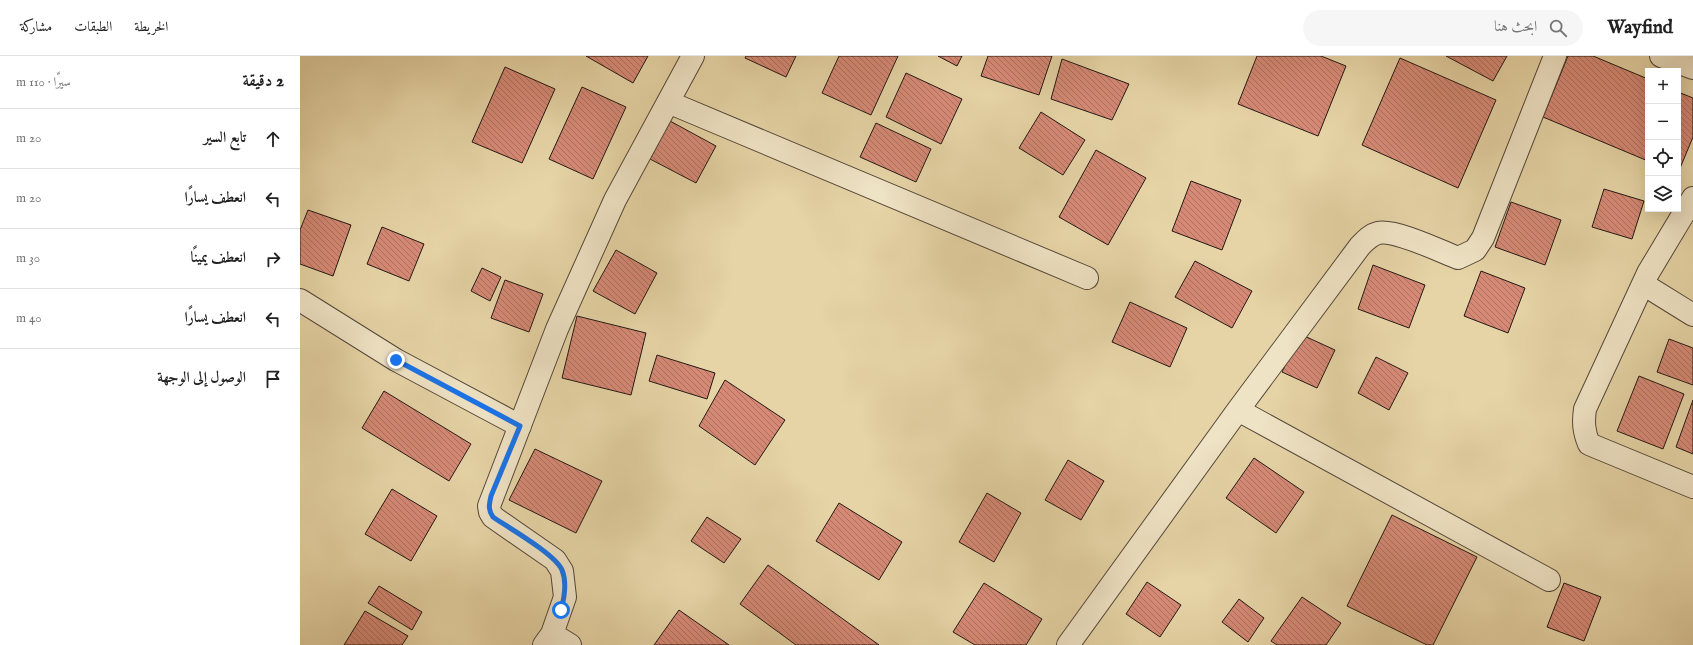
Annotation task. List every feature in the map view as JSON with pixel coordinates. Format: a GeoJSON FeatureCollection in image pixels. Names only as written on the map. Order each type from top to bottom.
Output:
{"type":"FeatureCollection","features":[{"type":"Feature","properties":{"kind":"street"},"geometry":{"type":"LineString","coordinates":[[570,645],[548,639],[565,597],[562,571],[555,560],[493,517],[489,506],[491,496],[520,426],[557,329],[615,200],[693,56]]}},
{"type":"Feature","properties":{"kind":"street"},"geometry":{"type":"LineString","coordinates":[[1068,645],[1238,410],[1360,246],[1368,238],[1378,233],[1393,233],[1458,258],[1475,250],[1483,238],[1555,56]]}},
{"type":"Feature","properties":{"kind":"street"},"geometry":{"type":"LineString","coordinates":[[1661,56],[1693,68]]}},
{"type":"Feature","properties":{"kind":"street"},"geometry":{"type":"LineString","coordinates":[[668,102],[1087,278]]}},
{"type":"Feature","properties":{"kind":"street"},"geometry":{"type":"LineString","coordinates":[[1693,198],[1643,284],[1585,409],[1584,434],[1589,444],[1693,487]]}},
{"type":"Feature","properties":{"kind":"street"},"geometry":{"type":"LineString","coordinates":[[1643,284],[1693,315]]}},
{"type":"Feature","properties":{"kind":"street"},"geometry":{"type":"LineString","coordinates":[[300,300],[396,360],[520,426]]}},
{"type":"Feature","properties":{"kind":"street"},"geometry":{"type":"LineString","coordinates":[[1238,410],[1549,580]]}},
{"type":"Feature","properties":{"kind":"building"},"geometry":{"type":"Polygon","coordinates":[[[586,56],[648,56],[633,83],[586,56]]]}},
{"type":"Feature","properties":{"kind":"building"},"geometry":{"type":"Polygon","coordinates":[[[746,56],[796,56],[786,77],[745,58],[746,56]]]}},
{"type":"Feature","properties":{"kind":"building"},"geometry":{"type":"Polygon","coordinates":[[[839,56],[898,56],[871,115],[822,93],[839,56]]]}},
{"type":"Feature","properties":{"kind":"building"},"geometry":{"type":"Polygon","coordinates":[[[938,56],[962,56],[957,66],[938,56]]]}},
{"type":"Feature","properties":{"kind":"building"},"geometry":{"type":"Polygon","coordinates":[[[988,56],[1052,56],[1039,95],[981,76],[988,56]]]}},
{"type":"Feature","properties":{"kind":"building"},"geometry":{"type":"Polygon","coordinates":[[[1257,56],[1321,56],[1346,66],[1318,136],[1238,104],[1257,56]]]}},
{"type":"Feature","properties":{"kind":"building"},"geometry":{"type":"Polygon","coordinates":[[[1446,56],[1507,56],[1493,81],[1446,56]]]}},
{"type":"Feature","properties":{"kind":"building"},"geometry":{"type":"Polygon","coordinates":[[[1568,56],[1593,56],[1645,78],[1645,160],[1543,117],[1568,56]]]}},
{"type":"Feature","properties":{"kind":"building"},"geometry":{"type":"Polygon","coordinates":[[[1400,58],[1496,100],[1458,188],[1362,145],[1400,58]]]}},
{"type":"Feature","properties":{"kind":"building"},"geometry":{"type":"Polygon","coordinates":[[[1062,59],[1129,84],[1112,120],[1051,99],[1062,59]]]}},
{"type":"Feature","properties":{"kind":"building"},"geometry":{"type":"Polygon","coordinates":[[[505,67],[555,89],[522,163],[472,142],[505,67]]]}},
{"type":"Feature","properties":{"kind":"building"},"geometry":{"type":"Polygon","coordinates":[[[906,73],[962,99],[941,144],[886,117],[906,73]]]}},
{"type":"Feature","properties":{"kind":"building"},"geometry":{"type":"Polygon","coordinates":[[[582,87],[626,107],[593,179],[549,159],[582,87]]]}},
{"type":"Feature","properties":{"kind":"building"},"geometry":{"type":"Polygon","coordinates":[[[1681,93],[1693,98],[1693,137],[1681,166],[1681,93]]]}},
{"type":"Feature","properties":{"kind":"building"},"geometry":{"type":"Polygon","coordinates":[[[1041,112],[1085,140],[1063,175],[1019,148],[1041,112]]]}},
{"type":"Feature","properties":{"kind":"building"},"geometry":{"type":"Polygon","coordinates":[[[670,121],[716,146],[696,183],[650,159],[670,121]]]}},
{"type":"Feature","properties":{"kind":"building"},"geometry":{"type":"Polygon","coordinates":[[[876,123],[931,149],[916,182],[860,157],[876,123]]]}},
{"type":"Feature","properties":{"kind":"building"},"geometry":{"type":"Polygon","coordinates":[[[1096,150],[1146,178],[1108,245],[1059,217],[1096,150]]]}},
{"type":"Feature","properties":{"kind":"building"},"geometry":{"type":"Polygon","coordinates":[[[1191,181],[1241,200],[1222,250],[1172,231],[1191,181]]]}},
{"type":"Feature","properties":{"kind":"building"},"geometry":{"type":"Polygon","coordinates":[[[1604,189],[1644,201],[1632,239],[1592,227],[1604,189]]]}},
{"type":"Feature","properties":{"kind":"building"},"geometry":{"type":"Polygon","coordinates":[[[1511,202],[1561,220],[1545,265],[1495,247],[1511,202]]]}},
{"type":"Feature","properties":{"kind":"building"},"geometry":{"type":"Polygon","coordinates":[[[308,210],[351,225],[333,276],[300,264],[300,230],[308,210]]]}},
{"type":"Feature","properties":{"kind":"building"},"geometry":{"type":"Polygon","coordinates":[[[382,227],[424,244],[409,281],[367,264],[382,227]]]}},
{"type":"Feature","properties":{"kind":"building"},"geometry":{"type":"Polygon","coordinates":[[[616,250],[657,273],[635,314],[593,291],[616,250]]]}},
{"type":"Feature","properties":{"kind":"building"},"geometry":{"type":"Polygon","coordinates":[[[1195,261],[1252,291],[1232,328],[1175,297],[1195,261]]]}},
{"type":"Feature","properties":{"kind":"building"},"geometry":{"type":"Polygon","coordinates":[[[1373,265],[1425,285],[1409,328],[1358,309],[1373,265]]]}},
{"type":"Feature","properties":{"kind":"building"},"geometry":{"type":"Polygon","coordinates":[[[482,268],[501,277],[490,301],[471,291],[482,268]]]}},
{"type":"Feature","properties":{"kind":"building"},"geometry":{"type":"Polygon","coordinates":[[[1481,271],[1525,288],[1508,333],[1464,316],[1481,271]]]}},
{"type":"Feature","properties":{"kind":"building"},"geometry":{"type":"Polygon","coordinates":[[[505,280],[543,294],[529,332],[491,318],[505,280]]]}},
{"type":"Feature","properties":{"kind":"building"},"geometry":{"type":"Polygon","coordinates":[[[1130,302],[1187,328],[1170,367],[1112,342],[1130,302]]]}},
{"type":"Feature","properties":{"kind":"building"},"geometry":{"type":"Polygon","coordinates":[[[577,316],[646,333],[631,395],[562,378],[577,316]]]}},
{"type":"Feature","properties":{"kind":"building"},"geometry":{"type":"Polygon","coordinates":[[[1300,334],[1335,350],[1317,388],[1282,372],[1300,334]]]}},
{"type":"Feature","properties":{"kind":"building"},"geometry":{"type":"Polygon","coordinates":[[[1669,339],[1693,348],[1693,385],[1657,372],[1669,339]]]}},
{"type":"Feature","properties":{"kind":"building"},"geometry":{"type":"Polygon","coordinates":[[[657,355],[715,373],[707,399],[649,381],[657,355]]]}},
{"type":"Feature","properties":{"kind":"building"},"geometry":{"type":"Polygon","coordinates":[[[1376,357],[1408,373],[1389,410],[1358,393],[1376,357]]]}},
{"type":"Feature","properties":{"kind":"building"},"geometry":{"type":"Polygon","coordinates":[[[1639,376],[1684,394],[1663,449],[1617,431],[1639,376]]]}},
{"type":"Feature","properties":{"kind":"building"},"geometry":{"type":"Polygon","coordinates":[[[725,380],[785,420],[755,465],[699,426],[725,380]]]}},
{"type":"Feature","properties":{"kind":"building"},"geometry":{"type":"Polygon","coordinates":[[[384,391],[471,444],[449,481],[362,428],[384,391]]]}},
{"type":"Feature","properties":{"kind":"building"},"geometry":{"type":"Polygon","coordinates":[[[1693,400],[1693,454],[1676,447],[1693,400]]]}},
{"type":"Feature","properties":{"kind":"building"},"geometry":{"type":"Polygon","coordinates":[[[535,449],[602,481],[576,533],[509,500],[535,449]]]}},
{"type":"Feature","properties":{"kind":"building"},"geometry":{"type":"Polygon","coordinates":[[[1254,458],[1304,492],[1276,533],[1226,498],[1254,458]]]}},
{"type":"Feature","properties":{"kind":"building"},"geometry":{"type":"Polygon","coordinates":[[[1068,460],[1104,481],[1081,520],[1045,500],[1068,460]]]}},
{"type":"Feature","properties":{"kind":"building"},"geometry":{"type":"Polygon","coordinates":[[[392,489],[437,516],[411,561],[365,534],[392,489]]]}},
{"type":"Feature","properties":{"kind":"building"},"geometry":{"type":"Polygon","coordinates":[[[987,493],[1021,513],[994,562],[959,542],[987,493]]]}},
{"type":"Feature","properties":{"kind":"building"},"geometry":{"type":"Polygon","coordinates":[[[839,503],[902,542],[879,580],[816,541],[839,503]]]}},
{"type":"Feature","properties":{"kind":"building"},"geometry":{"type":"Polygon","coordinates":[[[1392,515],[1477,557],[1433,645],[1427,645],[1347,606],[1392,515]]]}},
{"type":"Feature","properties":{"kind":"building"},"geometry":{"type":"Polygon","coordinates":[[[707,517],[741,539],[724,563],[691,541],[707,517]]]}},
{"type":"Feature","properties":{"kind":"building"},"geometry":{"type":"Polygon","coordinates":[[[768,565],[879,645],[796,645],[740,604],[768,565]]]}},
{"type":"Feature","properties":{"kind":"building"},"geometry":{"type":"Polygon","coordinates":[[[1147,582],[1181,605],[1160,637],[1126,614],[1147,582]]]}},
{"type":"Feature","properties":{"kind":"building"},"geometry":{"type":"Polygon","coordinates":[[[984,583],[1042,619],[1026,645],[975,645],[953,632],[984,583]]]}},
{"type":"Feature","properties":{"kind":"building"},"geometry":{"type":"Polygon","coordinates":[[[1564,583],[1601,597],[1584,641],[1547,627],[1564,583]]]}},
{"type":"Feature","properties":{"kind":"building"},"geometry":{"type":"Polygon","coordinates":[[[379,586],[422,612],[412,630],[368,603],[379,586]]]}},
{"type":"Feature","properties":{"kind":"building"},"geometry":{"type":"Polygon","coordinates":[[[1302,597],[1341,623],[1326,645],[1277,645],[1271,641],[1302,597]]]}},
{"type":"Feature","properties":{"kind":"building"},"geometry":{"type":"Polygon","coordinates":[[[1239,599],[1264,618],[1248,642],[1222,622],[1239,599]]]}},
{"type":"Feature","properties":{"kind":"building"},"geometry":{"type":"Polygon","coordinates":[[[679,610],[729,645],[654,645],[679,610]]]}},
{"type":"Feature","properties":{"kind":"building"},"geometry":{"type":"Polygon","coordinates":[[[365,611],[408,636],[402,645],[344,645],[365,611]]]}},
{"type":"Feature","properties":{"kind":"route"},"geometry":{"type":"LineString","coordinates":[[396,360],[520,426],[491,496],[489,506],[490,512],[493,517],[555,560],[562,571],[565,597],[561,610]]}}]}
